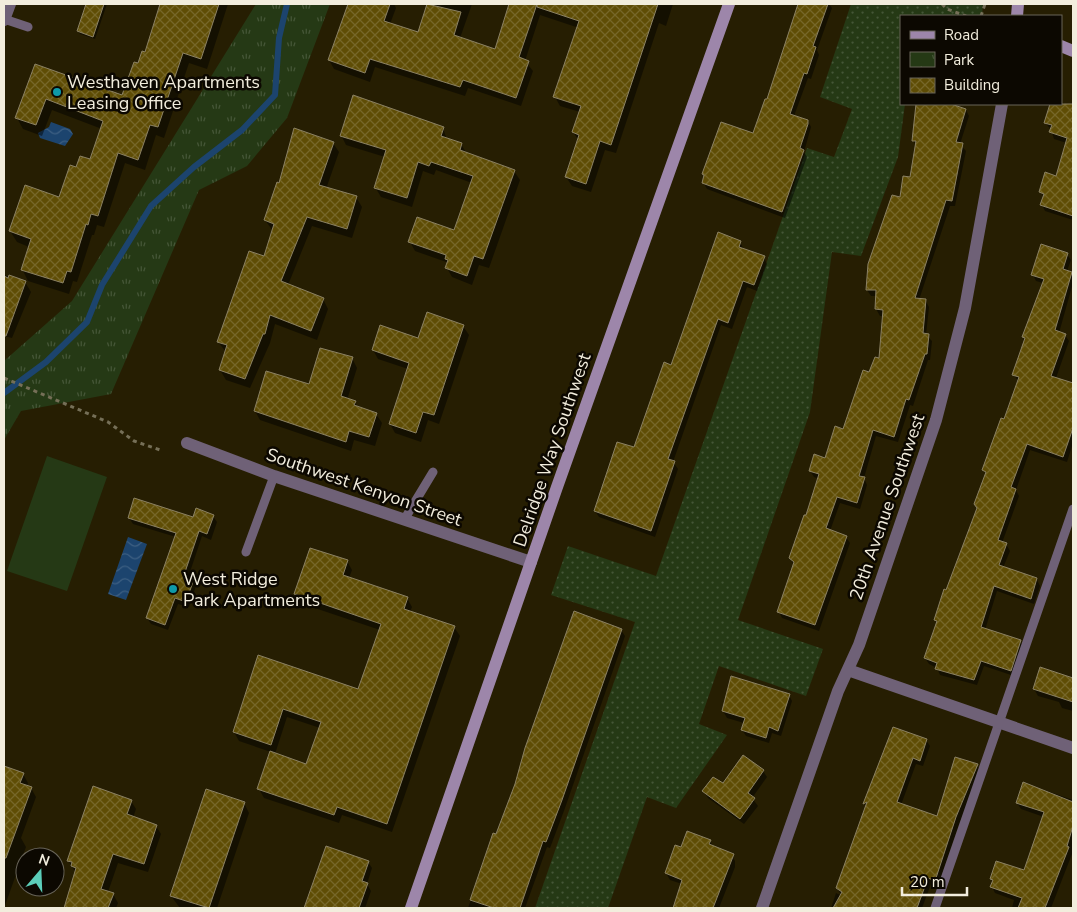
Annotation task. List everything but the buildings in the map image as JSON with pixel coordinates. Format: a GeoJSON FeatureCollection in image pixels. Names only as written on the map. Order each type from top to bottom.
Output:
{"type":"FeatureCollection","features":[{"type":"Feature","properties":{"kind":"main road","name":"Delridge Way Southwest"},"geometry":{"type":"LineString","coordinates":[[411,908],[531,562],[729,4]]}},
{"type":"Feature","properties":{"kind":"street"},"geometry":{"type":"LineString","coordinates":[[4,20],[10,4]]}},
{"type":"Feature","properties":{"kind":"street","name":"20th Avenue Southwest"},"geometry":{"type":"LineString","coordinates":[[762,908],[838,691],[859,645],[936,420],[965,308],[1002,105]]}},
{"type":"Feature","properties":{"kind":"street","name":"Southwest Kenyon Street"},"geometry":{"type":"LineString","coordinates":[[187,443],[274,476],[531,562]]}},
{"type":"Feature","properties":{"kind":"street"},"geometry":{"type":"LineString","coordinates":[[848,670],[1073,748]]}},
{"type":"Feature","properties":{"kind":"lane"},"geometry":{"type":"LineString","coordinates":[[4,20],[28,27]]}},
{"type":"Feature","properties":{"kind":"lane"},"geometry":{"type":"LineString","coordinates":[[404,520],[433,472]]}},
{"type":"Feature","properties":{"kind":"lane"},"geometry":{"type":"LineString","coordinates":[[246,552],[274,476]]}},
{"type":"Feature","properties":{"kind":"lane"},"geometry":{"type":"LineString","coordinates":[[935,908],[998,721],[1073,509]]}},
{"type":"Feature","properties":{"kind":"path"},"geometry":{"type":"LineString","coordinates":[[942,4],[947,10],[963,15]]}},
{"type":"Feature","properties":{"kind":"path"},"geometry":{"type":"LineString","coordinates":[[4,378],[108,422],[134,441],[163,451]]}},
{"type":"Feature","properties":{"kind":"green space"},"geometry":{"type":"Polygon","coordinates":[[[256,4],[330,4],[287,118],[247,166],[199,190],[111,394],[21,411],[4,440],[4,361],[72,301],[256,4]]]}},
{"type":"Feature","properties":{"kind":"green space"},"geometry":{"type":"Polygon","coordinates":[[[851,4],[983,4],[982,15],[900,15],[900,105],[905,105],[898,157],[861,256],[832,252],[810,412],[738,620],[823,649],[806,696],[719,666],[699,724],[727,735],[676,808],[647,797],[608,908],[535,908],[635,622],[551,595],[568,546],[656,576],[807,148],[834,157],[852,109],[820,97],[851,4]]]}},
{"type":"Feature","properties":{"kind":"green space"},"geometry":{"type":"Polygon","coordinates":[[[47,456],[107,477],[67,591],[7,571],[47,456]]]}},
{"type":"Feature","properties":{"kind":"water"},"geometry":{"type":"Polygon","coordinates":[[[51,122],[70,129],[73,134],[65,146],[40,138],[38,133],[49,127],[51,122]]]}},
{"type":"Feature","properties":{"kind":"water"},"geometry":{"type":"Polygon","coordinates":[[[128,537],[147,544],[126,600],[108,594],[128,537]]]}},
{"type":"Feature","properties":{"kind":"waterway"},"geometry":{"type":"LineString","coordinates":[[4,393],[46,362],[87,322],[102,285],[151,206],[194,167],[242,130],[275,95],[279,38],[287,4]]}},
{"type":"Feature","properties":{"kind":"place","name":"Westhaven Apartments Leasing Office"},"geometry":{"type":"Point","coordinates":[57,92]}},
{"type":"Feature","properties":{"kind":"place","name":"West Ridge Park Apartments"},"geometry":{"type":"Point","coordinates":[173,589]}}]}
